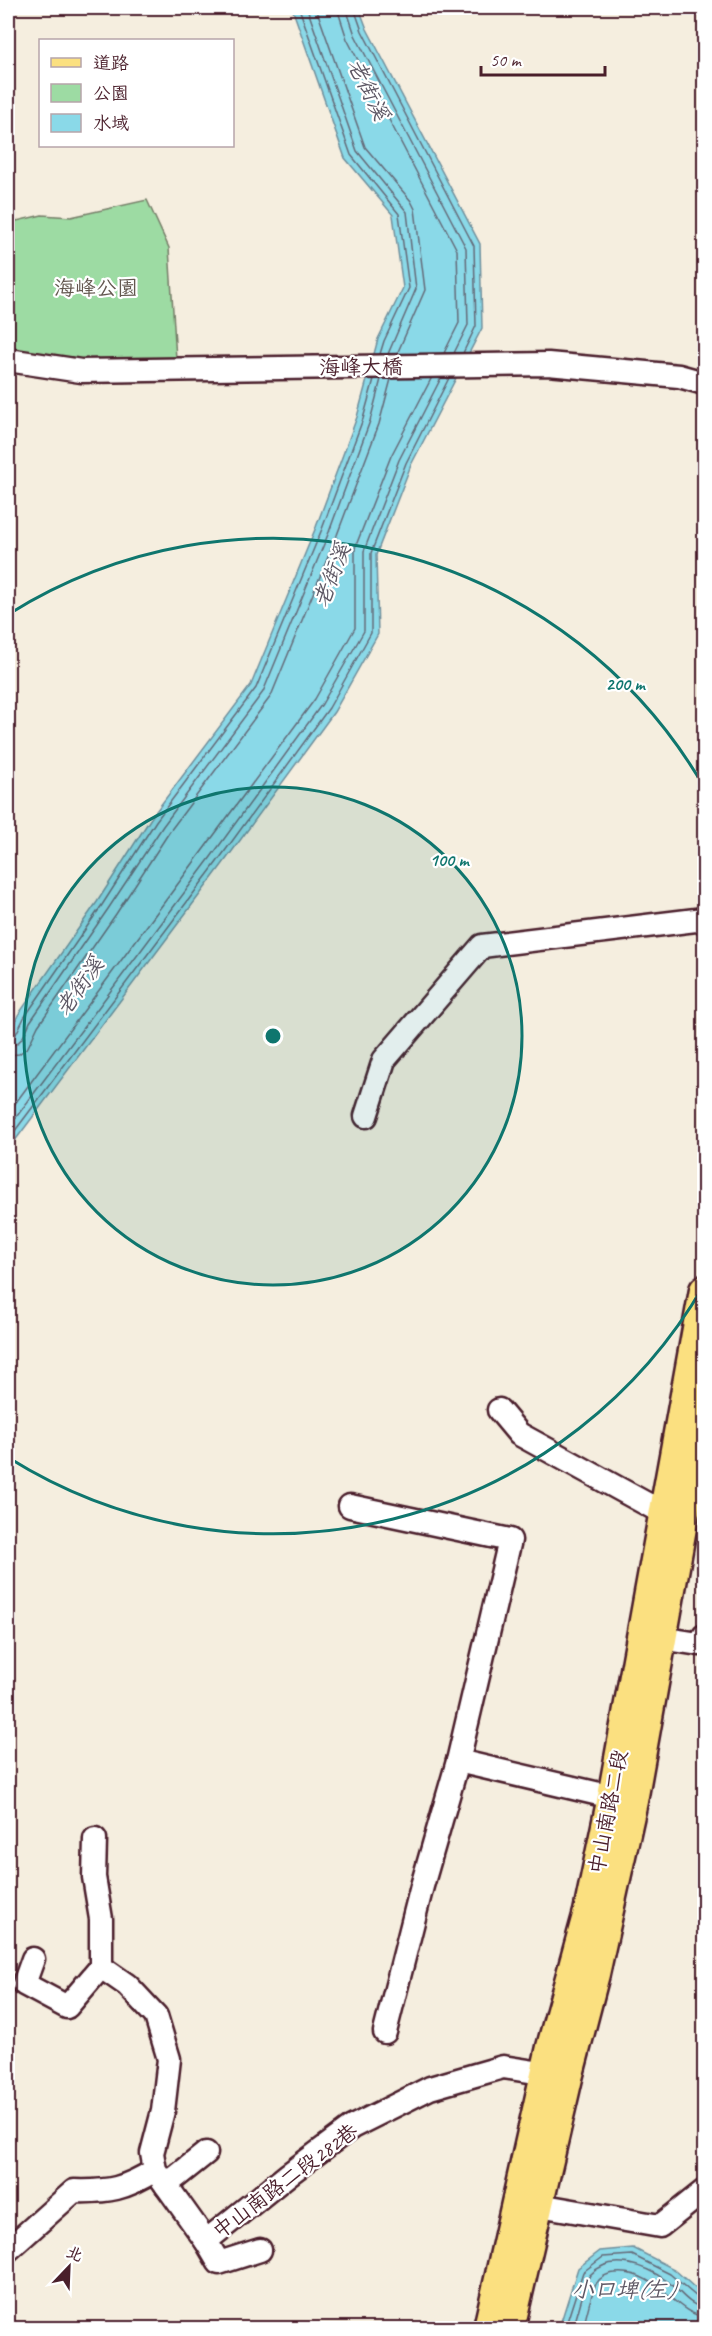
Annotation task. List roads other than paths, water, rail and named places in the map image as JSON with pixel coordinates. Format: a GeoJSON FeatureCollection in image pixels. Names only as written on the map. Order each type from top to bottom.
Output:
{"type":"FeatureCollection","features":[{"type":"Feature","properties":{"kind":"main road","name":"中山南路二段"},"geometry":{"type":"LineString","coordinates":[[488,2328],[557,2075],[595,1974],[633,1802],[664,1514],[696,1381],[705,1290]]}},
{"type":"Feature","properties":{"kind":"main road","name":"中山南路二段"},"geometry":{"type":"LineString","coordinates":[[510,2328],[539,2205],[557,2075],[612,1797],[652,1637],[705,1406]]}},
{"type":"Feature","properties":{"kind":"street","name":"海峰大橋"},"geometry":{"type":"LineString","coordinates":[[8,360],[81,372],[548,364],[680,376],[705,383]]}},
{"type":"Feature","properties":{"kind":"street"},"geometry":{"type":"LineString","coordinates":[[366,1116],[384,1060],[482,946],[705,919]]}},
{"type":"Feature","properties":{"kind":"street"},"geometry":{"type":"LineString","coordinates":[[499,1410],[519,1434],[664,1514]]}},
{"type":"Feature","properties":{"kind":"street"},"geometry":{"type":"LineString","coordinates":[[350,1506],[510,1540],[458,1761],[422,1886],[386,2032]]}},
{"type":"Feature","properties":{"kind":"street"},"geometry":{"type":"LineString","coordinates":[[652,1637],[699,1644],[705,1636]]}},
{"type":"Feature","properties":{"kind":"street"},"geometry":{"type":"LineString","coordinates":[[458,1761],[612,1797]]}},
{"type":"Feature","properties":{"kind":"street"},"geometry":{"type":"LineString","coordinates":[[33,1959],[24,1984],[67,2007],[101,1967],[101,1919],[94,1877],[95,1839]]}},
{"type":"Feature","properties":{"kind":"street"},"geometry":{"type":"LineString","coordinates":[[101,1967],[127,1985],[156,2016],[169,2059],[163,2110],[152,2153],[160,2177]]}},
{"type":"Feature","properties":{"kind":"street","name":"中山南路二段282巷"},"geometry":{"type":"LineString","coordinates":[[206,2241],[352,2127],[430,2088],[502,2067],[557,2075]]}},
{"type":"Feature","properties":{"kind":"street"},"geometry":{"type":"LineString","coordinates":[[8,2250],[74,2191],[103,2192],[160,2177],[206,2153]]}},
{"type":"Feature","properties":{"kind":"street","name":"中山南路二段282巷"},"geometry":{"type":"LineString","coordinates":[[160,2177],[219,2263],[260,2250]]}},
{"type":"Feature","properties":{"kind":"street"},"geometry":{"type":"LineString","coordinates":[[539,2205],[660,2226],[705,2191]]}},
{"type":"Feature","properties":{"kind":"water","name":"老街溪"},"geometry":{"type":"Polygon","coordinates":[[[292,8],[359,8],[367,29],[480,244],[482,328],[411,465],[376,555],[378,634],[334,712],[8,1150],[8,1038],[18,1015],[97,902],[151,818],[251,685],[316,527],[357,417],[378,339],[403,288],[393,215],[345,158],[292,8]]]}},
{"type":"Feature","properties":{"kind":"water","name":"小口埤(左)"},"geometry":{"type":"Polygon","coordinates":[[[633,2248],[674,2269],[704,2296],[704,2328],[559,2328],[578,2268],[600,2251],[633,2248]]]}},
{"type":"Feature","properties":{"kind":"park label","name":"海峰公園"},"geometry":{"type":"Point","coordinates":[96,288]}}]}
